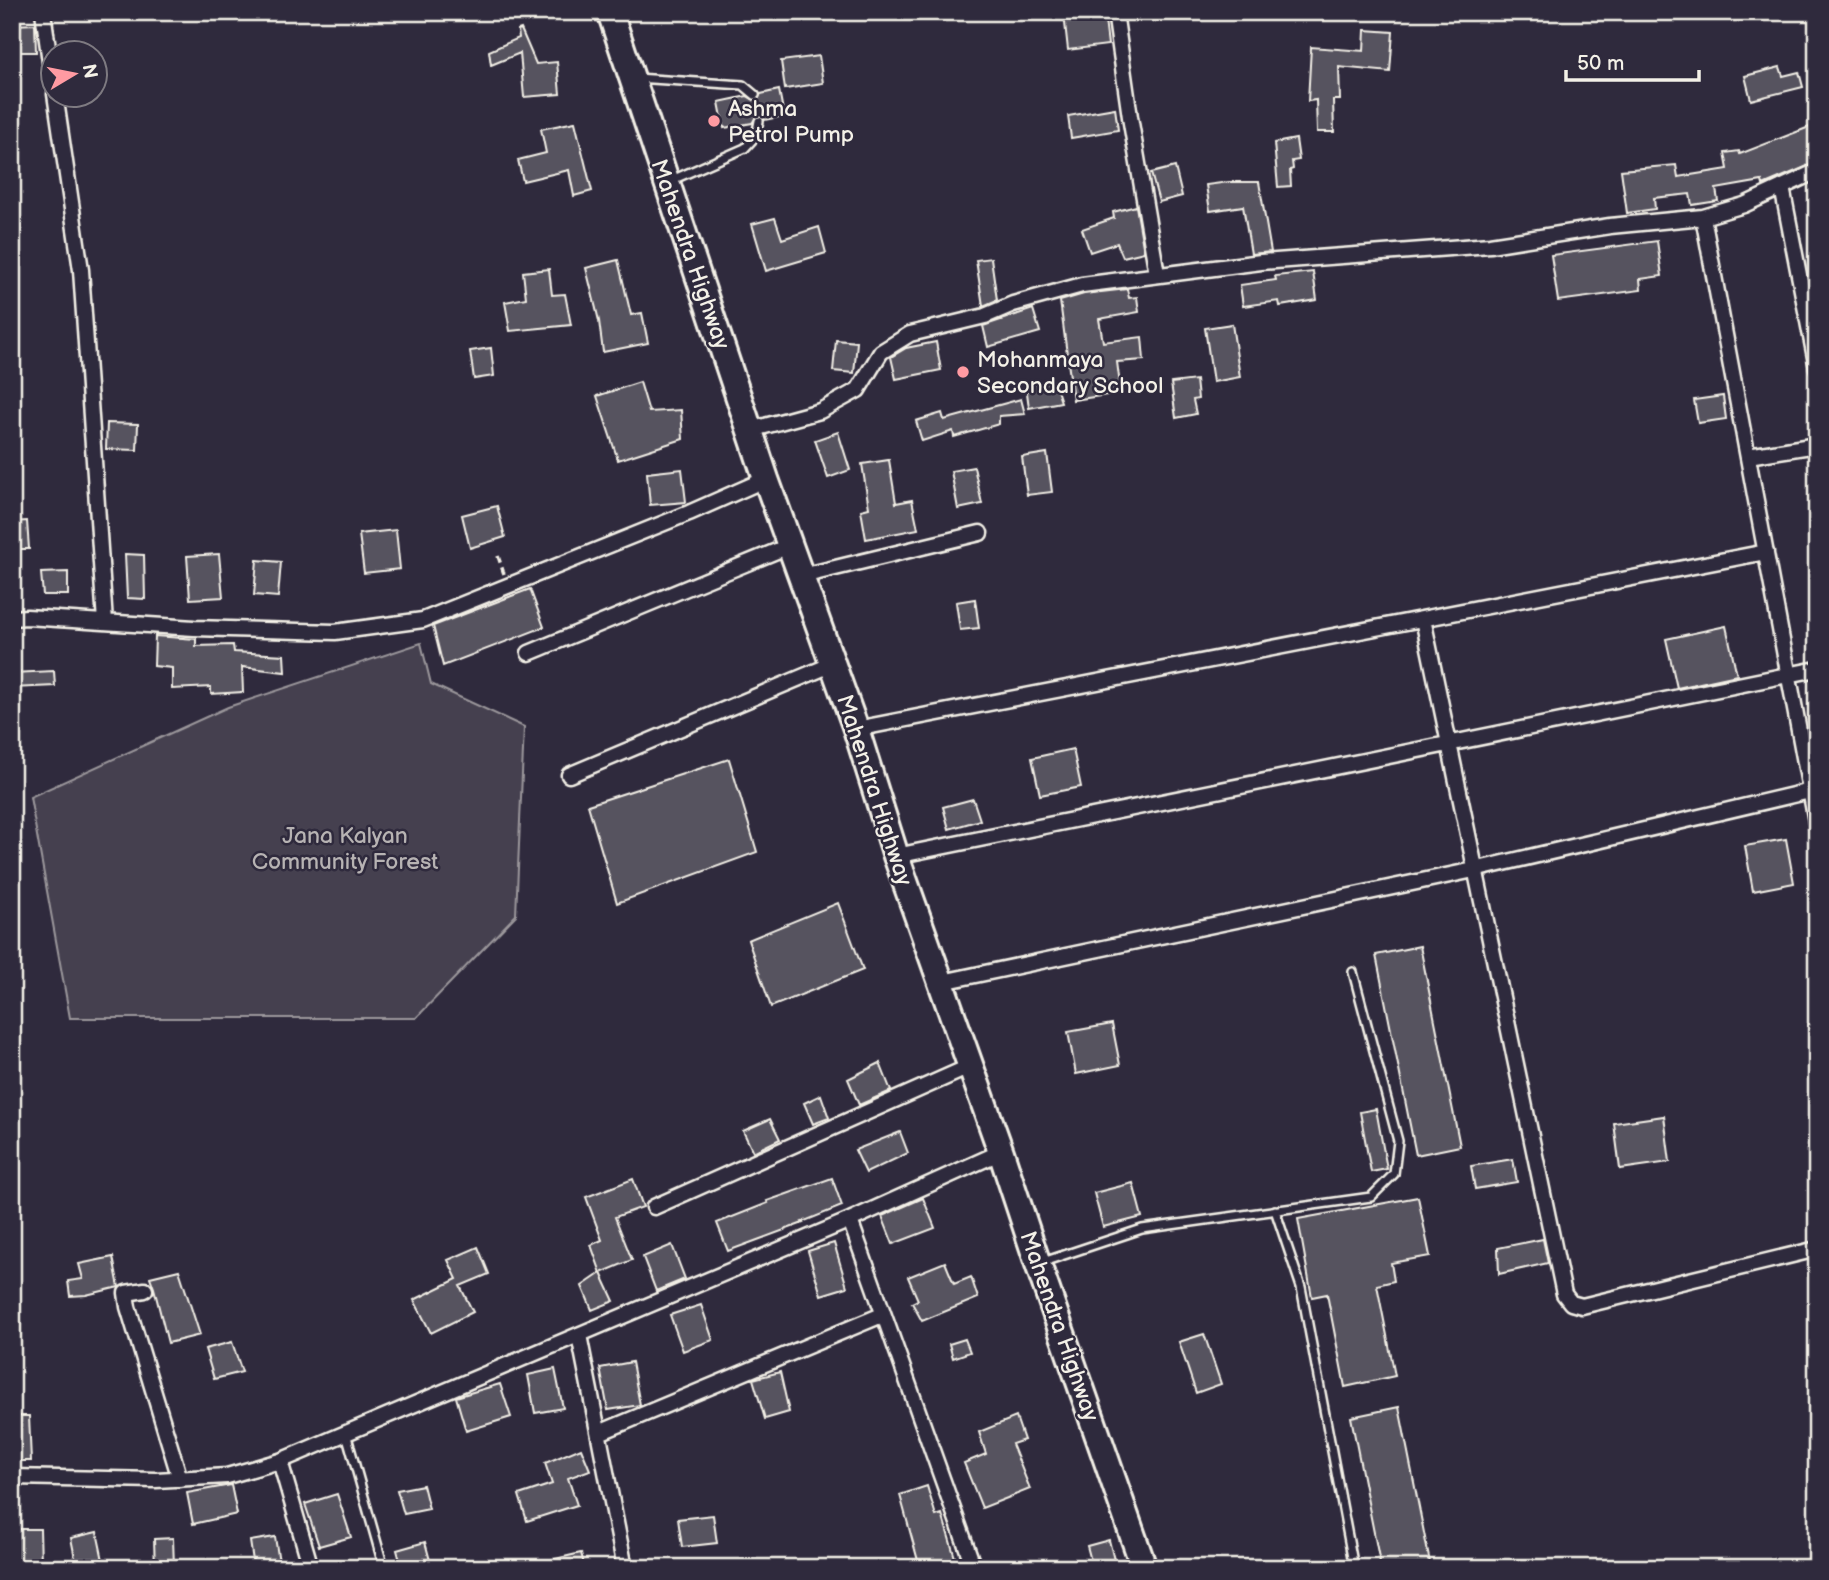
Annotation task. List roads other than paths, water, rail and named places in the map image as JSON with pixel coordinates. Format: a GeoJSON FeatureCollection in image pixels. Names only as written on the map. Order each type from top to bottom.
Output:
{"type":"FeatureCollection","features":[{"type":"Feature","properties":{"kind":"highway","name":"Mahendra Highway"},"geometry":{"type":"LineString","coordinates":[[610,12],[766,479],[856,729],[897,856],[1002,1152],[1038,1264],[1144,1568]]}},
{"type":"Feature","properties":{"kind":"street"},"geometry":{"type":"LineString","coordinates":[[43,12],[47,38]]}},
{"type":"Feature","properties":{"kind":"street"},"geometry":{"type":"LineString","coordinates":[[1115,12],[1157,274]]}},
{"type":"Feature","properties":{"kind":"street"},"geometry":{"type":"LineString","coordinates":[[57,108],[81,270],[105,622]]}},
{"type":"Feature","properties":{"kind":"street"},"geometry":{"type":"LineString","coordinates":[[750,430],[820,411],[858,390],[881,352],[910,334],[985,316],[1013,304],[1082,285],[1261,262],[1490,245],[1610,226],[1703,217],[1744,205],[1817,171]]}},
{"type":"Feature","properties":{"kind":"street"},"geometry":{"type":"LineString","coordinates":[[1782,187],[1817,368]]}},
{"type":"Feature","properties":{"kind":"street"},"geometry":{"type":"LineString","coordinates":[[1703,217],[1817,827]]}},
{"type":"Feature","properties":{"kind":"street"},"geometry":{"type":"LineString","coordinates":[[1748,456],[1817,444]]}},
{"type":"Feature","properties":{"kind":"street"},"geometry":{"type":"LineString","coordinates":[[12,618],[194,628],[335,632],[423,620],[689,513],[766,479]]}},
{"type":"Feature","properties":{"kind":"street"},"geometry":{"type":"LineString","coordinates":[[802,576],[979,533]]}},
{"type":"Feature","properties":{"kind":"street"},"geometry":{"type":"LineString","coordinates":[[529,653],[791,545]]}},
{"type":"Feature","properties":{"kind":"street"},"geometry":{"type":"LineString","coordinates":[[856,729],[1766,552]]}},
{"type":"Feature","properties":{"kind":"street"},"geometry":{"type":"LineString","coordinates":[[1423,619],[1564,1294],[1571,1303],[1582,1306],[1817,1249]]}},
{"type":"Feature","properties":{"kind":"street"},"geometry":{"type":"LineString","coordinates":[[569,775],[833,664]]}},
{"type":"Feature","properties":{"kind":"street"},"geometry":{"type":"LineString","coordinates":[[897,856],[1817,669]]}},
{"type":"Feature","properties":{"kind":"street"},"geometry":{"type":"LineString","coordinates":[[942,982],[1474,870],[1810,791]]}},
{"type":"Feature","properties":{"kind":"street"},"geometry":{"type":"LineString","coordinates":[[654,1207],[971,1066]]}},
{"type":"Feature","properties":{"kind":"street"},"geometry":{"type":"LineString","coordinates":[[12,1477],[180,1479],[227,1476],[280,1461],[850,1220],[1002,1152]]}},
{"type":"Feature","properties":{"kind":"street"},"geometry":{"type":"LineString","coordinates":[[850,1220],[974,1568]]}},
{"type":"Feature","properties":{"kind":"street"},"geometry":{"type":"LineString","coordinates":[[145,1290],[126,1293],[128,1307],[180,1479]]}},
{"type":"Feature","properties":{"kind":"street"},"geometry":{"type":"LineString","coordinates":[[598,1433],[883,1315]]}},
{"type":"Feature","properties":{"kind":"street"},"geometry":{"type":"LineString","coordinates":[[579,1335],[625,1568]]}},
{"type":"Feature","properties":{"kind":"street"},"geometry":{"type":"LineString","coordinates":[[280,1461],[306,1567]]}},
{"type":"Feature","properties":{"kind":"lane"},"geometry":{"type":"LineString","coordinates":[[632,77],[743,85],[754,95]]}},
{"type":"Feature","properties":{"kind":"lane"},"geometry":{"type":"LineString","coordinates":[[667,182],[745,148],[756,136],[759,121]]}},
{"type":"Feature","properties":{"kind":"lane"},"geometry":{"type":"LineString","coordinates":[[1038,1264],[1142,1229],[1371,1197],[1394,1174],[1398,1141],[1353,972]]}},
{"type":"Feature","properties":{"kind":"lane"},"geometry":{"type":"LineString","coordinates":[[1275,1210],[1301,1287],[1354,1568]]}},
{"type":"Feature","properties":{"kind":"lane"},"geometry":{"type":"LineString","coordinates":[[346,1433],[384,1568]]}},
{"type":"Feature","properties":{"kind":"place","name":"Ashma Petrol Pump"},"geometry":{"type":"Point","coordinates":[714,121]}},
{"type":"Feature","properties":{"kind":"place","name":"Mohanmaya Secondary School"},"geometry":{"type":"Point","coordinates":[963,372]}},
{"type":"Feature","properties":{"kind":"park label","name":"Jana Kalyan Community Forest"},"geometry":{"type":"Point","coordinates":[345,848]}}]}
